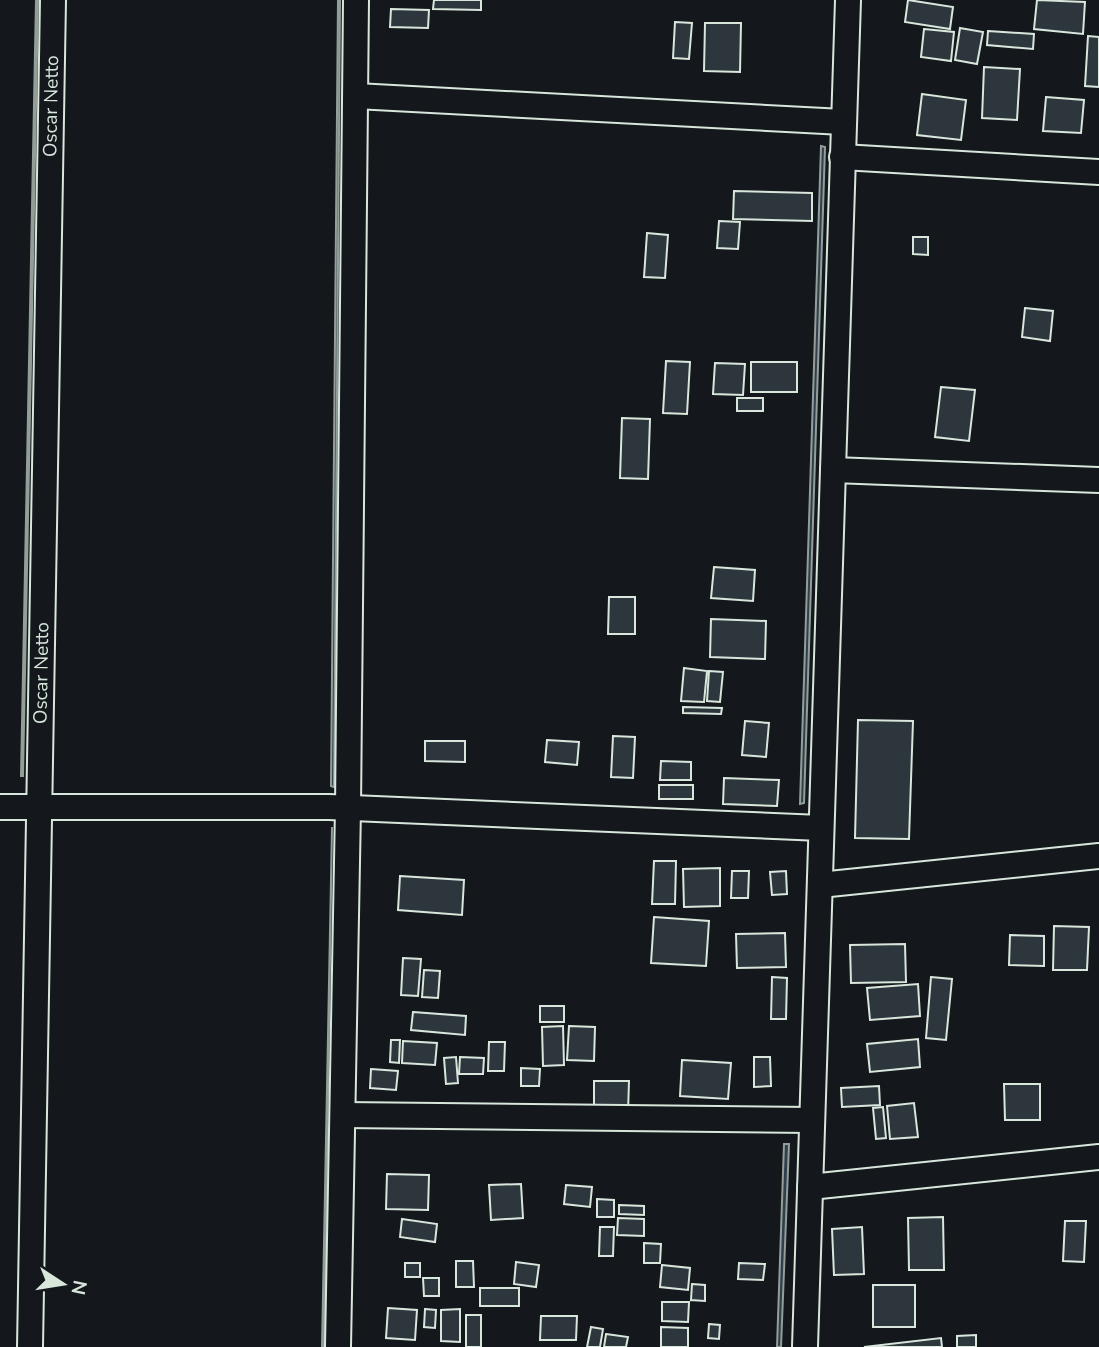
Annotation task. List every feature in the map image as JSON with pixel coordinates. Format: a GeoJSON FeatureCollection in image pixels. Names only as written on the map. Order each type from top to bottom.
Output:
{"type":"FeatureCollection","features":[{"type":"Feature","properties":{"kind":"street","name":"Oscar Netto"},"geometry":{"type":"LineString","coordinates":[[30,1347],[53,0]]}},
{"type":"Feature","properties":{"kind":"street"},"geometry":{"type":"LineString","coordinates":[[338,1347],[348,808],[356,0]]}},
{"type":"Feature","properties":{"kind":"street"},"geometry":{"type":"LineString","coordinates":[[805,1347],[848,0]]}},
{"type":"Feature","properties":{"kind":"street"},"geometry":{"type":"LineString","coordinates":[[355,96],[843,122]]}},
{"type":"Feature","properties":{"kind":"street"},"geometry":{"type":"LineString","coordinates":[[842,157],[1099,172]]}},
{"type":"Feature","properties":{"kind":"street"},"geometry":{"type":"LineString","coordinates":[[832,470],[1099,481]]}},
{"type":"Feature","properties":{"kind":"street"},"geometry":{"type":"LineString","coordinates":[[0,807],[348,808],[821,828]]}},
{"type":"Feature","properties":{"kind":"street"},"geometry":{"type":"LineString","coordinates":[[820,886],[1099,856]]}},
{"type":"Feature","properties":{"kind":"street"},"geometry":{"type":"LineString","coordinates":[[343,1115],[812,1120]]}},
{"type":"Feature","properties":{"kind":"street"},"geometry":{"type":"LineString","coordinates":[[810,1187],[1099,1157]]}},
{"type":"Feature","properties":{"kind":"water"},"geometry":{"type":"Polygon","coordinates":[[[36,0],[38,0],[21,776],[36,0]]]}},
{"type":"Feature","properties":{"kind":"water"},"geometry":{"type":"Polygon","coordinates":[[[340,0],[334,787],[331,786],[340,0]]]}},
{"type":"Feature","properties":{"kind":"water"},"geometry":{"type":"Polygon","coordinates":[[[821,146],[825,147],[804,803],[800,804],[821,146]]]}},
{"type":"Feature","properties":{"kind":"water"},"geometry":{"type":"Polygon","coordinates":[[[332,827],[324,1347],[322,1347],[332,827]]]}},
{"type":"Feature","properties":{"kind":"water"},"geometry":{"type":"Polygon","coordinates":[[[784,1144],[789,1144],[781,1347],[777,1347],[784,1144]]]}},
{"type":"Feature","properties":{"kind":"building"},"geometry":{"type":"Polygon","coordinates":[[[434,0],[481,0],[481,10],[433,9],[434,0]]]}},
{"type":"Feature","properties":{"kind":"building"},"geometry":{"type":"Polygon","coordinates":[[[908,0],[953,7],[950,29],[905,22],[908,0]]]}},
{"type":"Feature","properties":{"kind":"building"},"geometry":{"type":"Polygon","coordinates":[[[1037,0],[1085,2],[1083,34],[1034,29],[1037,0]]]}},
{"type":"Feature","properties":{"kind":"building"},"geometry":{"type":"Polygon","coordinates":[[[391,9],[429,10],[428,28],[390,27],[391,9]]]}},
{"type":"Feature","properties":{"kind":"building"},"geometry":{"type":"Polygon","coordinates":[[[675,22],[692,23],[689,59],[673,58],[675,22]]]}},
{"type":"Feature","properties":{"kind":"building"},"geometry":{"type":"Polygon","coordinates":[[[705,23],[741,23],[740,72],[704,71],[705,23]]]}},
{"type":"Feature","properties":{"kind":"building"},"geometry":{"type":"Polygon","coordinates":[[[960,28],[983,32],[977,64],[955,60],[960,28]]]}},
{"type":"Feature","properties":{"kind":"building"},"geometry":{"type":"Polygon","coordinates":[[[924,29],[954,32],[951,61],[921,57],[924,29]]]}},
{"type":"Feature","properties":{"kind":"building"},"geometry":{"type":"Polygon","coordinates":[[[988,31],[1034,34],[1033,49],[987,45],[988,31]]]}},
{"type":"Feature","properties":{"kind":"building"},"geometry":{"type":"Polygon","coordinates":[[[1088,36],[1099,37],[1099,87],[1085,86],[1088,36]]]}},
{"type":"Feature","properties":{"kind":"building"},"geometry":{"type":"Polygon","coordinates":[[[984,67],[1020,69],[1017,120],[982,118],[984,67]]]}},
{"type":"Feature","properties":{"kind":"building"},"geometry":{"type":"Polygon","coordinates":[[[922,94],[966,100],[961,140],[917,135],[922,94]]]}},
{"type":"Feature","properties":{"kind":"building"},"geometry":{"type":"Polygon","coordinates":[[[1046,97],[1084,100],[1081,133],[1043,131],[1046,97]]]}},
{"type":"Feature","properties":{"kind":"building"},"geometry":{"type":"Polygon","coordinates":[[[734,191],[812,193],[812,221],[733,219],[734,191]]]}},
{"type":"Feature","properties":{"kind":"building"},"geometry":{"type":"Polygon","coordinates":[[[719,221],[740,222],[738,249],[717,248],[719,221]]]}},
{"type":"Feature","properties":{"kind":"building"},"geometry":{"type":"Polygon","coordinates":[[[647,233],[668,235],[665,278],[644,277],[647,233]]]}},
{"type":"Feature","properties":{"kind":"building"},"geometry":{"type":"Polygon","coordinates":[[[913,237],[928,237],[928,255],[913,254],[913,237]]]}},
{"type":"Feature","properties":{"kind":"building"},"geometry":{"type":"Polygon","coordinates":[[[1025,308],[1053,311],[1050,341],[1022,337],[1025,308]]]}},
{"type":"Feature","properties":{"kind":"building"},"geometry":{"type":"Polygon","coordinates":[[[666,361],[690,362],[687,414],[663,413],[666,361]]]}},
{"type":"Feature","properties":{"kind":"building"},"geometry":{"type":"Polygon","coordinates":[[[751,362],[797,362],[797,392],[751,392],[751,362]]]}},
{"type":"Feature","properties":{"kind":"building"},"geometry":{"type":"Polygon","coordinates":[[[715,363],[745,364],[743,395],[713,394],[715,363]]]}},
{"type":"Feature","properties":{"kind":"building"},"geometry":{"type":"Polygon","coordinates":[[[941,387],[975,390],[969,441],[935,437],[941,387]]]}},
{"type":"Feature","properties":{"kind":"building"},"geometry":{"type":"Polygon","coordinates":[[[737,398],[763,398],[763,411],[737,411],[737,398]]]}},
{"type":"Feature","properties":{"kind":"building"},"geometry":{"type":"Polygon","coordinates":[[[622,418],[650,419],[648,479],[620,478],[622,418]]]}},
{"type":"Feature","properties":{"kind":"building"},"geometry":{"type":"Polygon","coordinates":[[[714,567],[755,570],[753,601],[711,598],[714,567]]]}},
{"type":"Feature","properties":{"kind":"building"},"geometry":{"type":"Polygon","coordinates":[[[609,597],[635,597],[635,634],[608,634],[609,597]]]}},
{"type":"Feature","properties":{"kind":"building"},"geometry":{"type":"Polygon","coordinates":[[[711,619],[766,621],[765,659],[710,657],[711,619]]]}},
{"type":"Feature","properties":{"kind":"building"},"geometry":{"type":"Polygon","coordinates":[[[684,668],[707,671],[704,702],[681,701],[684,668]]]}},
{"type":"Feature","properties":{"kind":"building"},"geometry":{"type":"Polygon","coordinates":[[[709,671],[723,672],[720,702],[707,701],[709,671]]]}},
{"type":"Feature","properties":{"kind":"building"},"geometry":{"type":"Polygon","coordinates":[[[683,707],[722,708],[721,714],[683,713],[683,707]]]}},
{"type":"Feature","properties":{"kind":"building"},"geometry":{"type":"Polygon","coordinates":[[[858,720],[913,721],[909,839],[855,838],[858,720]]]}},
{"type":"Feature","properties":{"kind":"building"},"geometry":{"type":"Polygon","coordinates":[[[745,721],[769,723],[766,757],[742,755],[745,721]]]}},
{"type":"Feature","properties":{"kind":"building"},"geometry":{"type":"Polygon","coordinates":[[[613,736],[635,737],[633,778],[611,777],[613,736]]]}},
{"type":"Feature","properties":{"kind":"building"},"geometry":{"type":"Polygon","coordinates":[[[547,740],[579,742],[577,765],[545,762],[547,740]]]}},
{"type":"Feature","properties":{"kind":"building"},"geometry":{"type":"Polygon","coordinates":[[[425,741],[465,741],[465,762],[425,761],[425,741]]]}},
{"type":"Feature","properties":{"kind":"building"},"geometry":{"type":"Polygon","coordinates":[[[661,761],[691,762],[691,780],[660,780],[661,761]]]}},
{"type":"Feature","properties":{"kind":"building"},"geometry":{"type":"Polygon","coordinates":[[[724,778],[779,780],[777,806],[723,804],[724,778]]]}},
{"type":"Feature","properties":{"kind":"building"},"geometry":{"type":"Polygon","coordinates":[[[659,785],[693,785],[693,799],[659,799],[659,785]]]}},
{"type":"Feature","properties":{"kind":"building"},"geometry":{"type":"Polygon","coordinates":[[[654,861],[676,861],[675,904],[652,904],[654,861]]]}},
{"type":"Feature","properties":{"kind":"building"},"geometry":{"type":"Polygon","coordinates":[[[720,868],[720,906],[684,907],[683,869],[720,868]]]}},
{"type":"Feature","properties":{"kind":"building"},"geometry":{"type":"Polygon","coordinates":[[[732,871],[749,871],[748,898],[731,898],[732,871]]]}},
{"type":"Feature","properties":{"kind":"building"},"geometry":{"type":"Polygon","coordinates":[[[786,871],[787,894],[772,895],[770,872],[786,871]]]}},
{"type":"Feature","properties":{"kind":"building"},"geometry":{"type":"Polygon","coordinates":[[[400,876],[464,880],[462,915],[398,910],[400,876]]]}},
{"type":"Feature","properties":{"kind":"building"},"geometry":{"type":"Polygon","coordinates":[[[654,917],[709,921],[706,966],[651,963],[654,917]]]}},
{"type":"Feature","properties":{"kind":"building"},"geometry":{"type":"Polygon","coordinates":[[[1054,926],[1089,927],[1087,970],[1053,970],[1054,926]]]}},
{"type":"Feature","properties":{"kind":"building"},"geometry":{"type":"Polygon","coordinates":[[[785,933],[786,967],[737,968],[736,934],[785,933]]]}},
{"type":"Feature","properties":{"kind":"building"},"geometry":{"type":"Polygon","coordinates":[[[1010,935],[1044,936],[1044,966],[1009,965],[1010,935]]]}},
{"type":"Feature","properties":{"kind":"building"},"geometry":{"type":"Polygon","coordinates":[[[905,944],[906,982],[851,983],[850,945],[905,944]]]}},
{"type":"Feature","properties":{"kind":"building"},"geometry":{"type":"Polygon","coordinates":[[[403,958],[421,959],[418,996],[401,995],[403,958]]]}},
{"type":"Feature","properties":{"kind":"building"},"geometry":{"type":"Polygon","coordinates":[[[424,970],[440,971],[438,998],[422,997],[424,970]]]}},
{"type":"Feature","properties":{"kind":"building"},"geometry":{"type":"Polygon","coordinates":[[[772,977],[787,978],[786,1019],[771,1019],[772,977]]]}},
{"type":"Feature","properties":{"kind":"building"},"geometry":{"type":"Polygon","coordinates":[[[931,977],[952,979],[946,1040],[926,1038],[931,977]]]}},
{"type":"Feature","properties":{"kind":"building"},"geometry":{"type":"Polygon","coordinates":[[[918,984],[920,1016],[870,1020],[867,988],[918,984]]]}},
{"type":"Feature","properties":{"kind":"building"},"geometry":{"type":"Polygon","coordinates":[[[540,1006],[564,1006],[564,1022],[540,1022],[540,1006]]]}},
{"type":"Feature","properties":{"kind":"building"},"geometry":{"type":"Polygon","coordinates":[[[413,1012],[466,1016],[465,1035],[411,1030],[413,1012]]]}},
{"type":"Feature","properties":{"kind":"building"},"geometry":{"type":"Polygon","coordinates":[[[563,1026],[564,1065],[543,1066],[542,1027],[563,1026]]]}},
{"type":"Feature","properties":{"kind":"building"},"geometry":{"type":"Polygon","coordinates":[[[569,1026],[595,1027],[594,1061],[567,1060],[569,1026]]]}},
{"type":"Feature","properties":{"kind":"building"},"geometry":{"type":"Polygon","coordinates":[[[918,1039],[920,1067],[870,1072],[867,1044],[918,1039]]]}},
{"type":"Feature","properties":{"kind":"building"},"geometry":{"type":"Polygon","coordinates":[[[391,1040],[400,1040],[399,1063],[390,1062],[391,1040]]]}},
{"type":"Feature","properties":{"kind":"building"},"geometry":{"type":"Polygon","coordinates":[[[403,1041],[437,1043],[435,1065],[402,1063],[403,1041]]]}},
{"type":"Feature","properties":{"kind":"building"},"geometry":{"type":"Polygon","coordinates":[[[489,1042],[505,1042],[504,1071],[488,1071],[489,1042]]]}},
{"type":"Feature","properties":{"kind":"building"},"geometry":{"type":"Polygon","coordinates":[[[456,1057],[458,1083],[446,1084],[444,1058],[456,1057]]]}},
{"type":"Feature","properties":{"kind":"building"},"geometry":{"type":"Polygon","coordinates":[[[460,1057],[484,1058],[483,1074],[459,1074],[460,1057]]]}},
{"type":"Feature","properties":{"kind":"building"},"geometry":{"type":"Polygon","coordinates":[[[754,1057],[770,1057],[771,1086],[754,1087],[754,1057]]]}},
{"type":"Feature","properties":{"kind":"building"},"geometry":{"type":"Polygon","coordinates":[[[682,1060],[731,1063],[728,1099],[680,1096],[682,1060]]]}},
{"type":"Feature","properties":{"kind":"building"},"geometry":{"type":"Polygon","coordinates":[[[521,1068],[540,1069],[539,1086],[521,1086],[521,1068]]]}},
{"type":"Feature","properties":{"kind":"building"},"geometry":{"type":"Polygon","coordinates":[[[371,1069],[398,1071],[396,1090],[370,1088],[371,1069]]]}},
{"type":"Feature","properties":{"kind":"building"},"geometry":{"type":"Polygon","coordinates":[[[594,1081],[629,1081],[628,1113],[594,1113],[594,1081]]]}},
{"type":"Feature","properties":{"kind":"building"},"geometry":{"type":"Polygon","coordinates":[[[1004,1084],[1040,1084],[1040,1120],[1005,1120],[1004,1084]]]}},
{"type":"Feature","properties":{"kind":"building"},"geometry":{"type":"Polygon","coordinates":[[[879,1086],[880,1105],[842,1107],[841,1088],[879,1086]]]}},
{"type":"Feature","properties":{"kind":"building"},"geometry":{"type":"Polygon","coordinates":[[[914,1103],[918,1137],[890,1139],[887,1106],[914,1103]]]}},
{"type":"Feature","properties":{"kind":"building"},"geometry":{"type":"Polygon","coordinates":[[[883,1107],[886,1138],[876,1139],[873,1108],[883,1107]]]}},
{"type":"Feature","properties":{"kind":"building"},"geometry":{"type":"Polygon","coordinates":[[[387,1174],[429,1175],[428,1210],[386,1209],[387,1174]]]}},
{"type":"Feature","properties":{"kind":"building"},"geometry":{"type":"Polygon","coordinates":[[[521,1184],[523,1218],[491,1220],[489,1185],[521,1184]]]}},
{"type":"Feature","properties":{"kind":"building"},"geometry":{"type":"Polygon","coordinates":[[[566,1185],[592,1187],[590,1207],[564,1204],[566,1185]]]}},
{"type":"Feature","properties":{"kind":"building"},"geometry":{"type":"Polygon","coordinates":[[[597,1199],[614,1200],[614,1217],[597,1217],[597,1199]]]}},
{"type":"Feature","properties":{"kind":"building"},"geometry":{"type":"Polygon","coordinates":[[[619,1205],[644,1206],[644,1215],[619,1214],[619,1205]]]}},
{"type":"Feature","properties":{"kind":"building"},"geometry":{"type":"Polygon","coordinates":[[[943,1217],[944,1270],[909,1270],[908,1218],[943,1217]]]}},
{"type":"Feature","properties":{"kind":"building"},"geometry":{"type":"Polygon","coordinates":[[[618,1218],[644,1219],[644,1236],[617,1235],[618,1218]]]}},
{"type":"Feature","properties":{"kind":"building"},"geometry":{"type":"Polygon","coordinates":[[[402,1219],[437,1224],[435,1242],[400,1237],[402,1219]]]}},
{"type":"Feature","properties":{"kind":"building"},"geometry":{"type":"Polygon","coordinates":[[[1065,1221],[1086,1221],[1084,1262],[1063,1261],[1065,1221]]]}},
{"type":"Feature","properties":{"kind":"building"},"geometry":{"type":"Polygon","coordinates":[[[600,1227],[614,1227],[613,1256],[599,1256],[600,1227]]]}},
{"type":"Feature","properties":{"kind":"building"},"geometry":{"type":"Polygon","coordinates":[[[862,1227],[864,1274],[834,1275],[832,1229],[862,1227]]]}},
{"type":"Feature","properties":{"kind":"building"},"geometry":{"type":"Polygon","coordinates":[[[644,1243],[661,1244],[660,1263],[644,1263],[644,1243]]]}},
{"type":"Feature","properties":{"kind":"building"},"geometry":{"type":"Polygon","coordinates":[[[456,1261],[473,1261],[474,1287],[456,1287],[456,1261]]]}},
{"type":"Feature","properties":{"kind":"building"},"geometry":{"type":"Polygon","coordinates":[[[516,1262],[539,1265],[536,1287],[514,1284],[516,1262]]]}},
{"type":"Feature","properties":{"kind":"building"},"geometry":{"type":"Polygon","coordinates":[[[405,1263],[420,1263],[420,1277],[405,1277],[405,1263]]]}},
{"type":"Feature","properties":{"kind":"building"},"geometry":{"type":"Polygon","coordinates":[[[739,1263],[765,1264],[763,1280],[738,1279],[739,1263]]]}},
{"type":"Feature","properties":{"kind":"building"},"geometry":{"type":"Polygon","coordinates":[[[662,1265],[690,1268],[688,1290],[660,1287],[662,1265]]]}},
{"type":"Feature","properties":{"kind":"building"},"geometry":{"type":"Polygon","coordinates":[[[423,1278],[439,1278],[439,1296],[424,1296],[423,1278]]]}},
{"type":"Feature","properties":{"kind":"building"},"geometry":{"type":"Polygon","coordinates":[[[692,1284],[705,1285],[705,1301],[691,1300],[692,1284]]]}},
{"type":"Feature","properties":{"kind":"building"},"geometry":{"type":"Polygon","coordinates":[[[873,1285],[915,1285],[915,1327],[873,1327],[873,1285]]]}},
{"type":"Feature","properties":{"kind":"building"},"geometry":{"type":"Polygon","coordinates":[[[480,1288],[519,1288],[519,1306],[480,1306],[480,1288]]]}},
{"type":"Feature","properties":{"kind":"building"},"geometry":{"type":"Polygon","coordinates":[[[662,1302],[689,1302],[688,1322],[662,1321],[662,1302]]]}},
{"type":"Feature","properties":{"kind":"building"},"geometry":{"type":"Polygon","coordinates":[[[388,1308],[417,1310],[415,1340],[386,1338],[388,1308]]]}},
{"type":"Feature","properties":{"kind":"building"},"geometry":{"type":"Polygon","coordinates":[[[425,1309],[436,1310],[435,1328],[424,1327],[425,1309]]]}},
{"type":"Feature","properties":{"kind":"building"},"geometry":{"type":"Polygon","coordinates":[[[460,1309],[460,1342],[441,1341],[441,1310],[460,1309]]]}},
{"type":"Feature","properties":{"kind":"building"},"geometry":{"type":"Polygon","coordinates":[[[466,1315],[481,1315],[481,1347],[466,1347],[466,1315]]]}},
{"type":"Feature","properties":{"kind":"building"},"geometry":{"type":"Polygon","coordinates":[[[541,1316],[577,1316],[576,1340],[540,1340],[541,1316]]]}},
{"type":"Feature","properties":{"kind":"building"},"geometry":{"type":"Polygon","coordinates":[[[709,1324],[720,1325],[719,1339],[708,1338],[709,1324]]]}},
{"type":"Feature","properties":{"kind":"building"},"geometry":{"type":"Polygon","coordinates":[[[591,1327],[603,1329],[600,1347],[587,1347],[591,1327]]]}},
{"type":"Feature","properties":{"kind":"building"},"geometry":{"type":"Polygon","coordinates":[[[661,1327],[688,1328],[688,1347],[661,1347],[661,1327]]]}},
{"type":"Feature","properties":{"kind":"building"},"geometry":{"type":"Polygon","coordinates":[[[606,1334],[628,1337],[626,1347],[604,1347],[606,1334]]]}},
{"type":"Feature","properties":{"kind":"building"},"geometry":{"type":"Polygon","coordinates":[[[976,1335],[976,1347],[957,1347],[957,1336],[976,1335]]]}},
{"type":"Feature","properties":{"kind":"building"},"geometry":{"type":"Polygon","coordinates":[[[941,1338],[942,1347],[864,1347],[941,1338]]]}}]}
